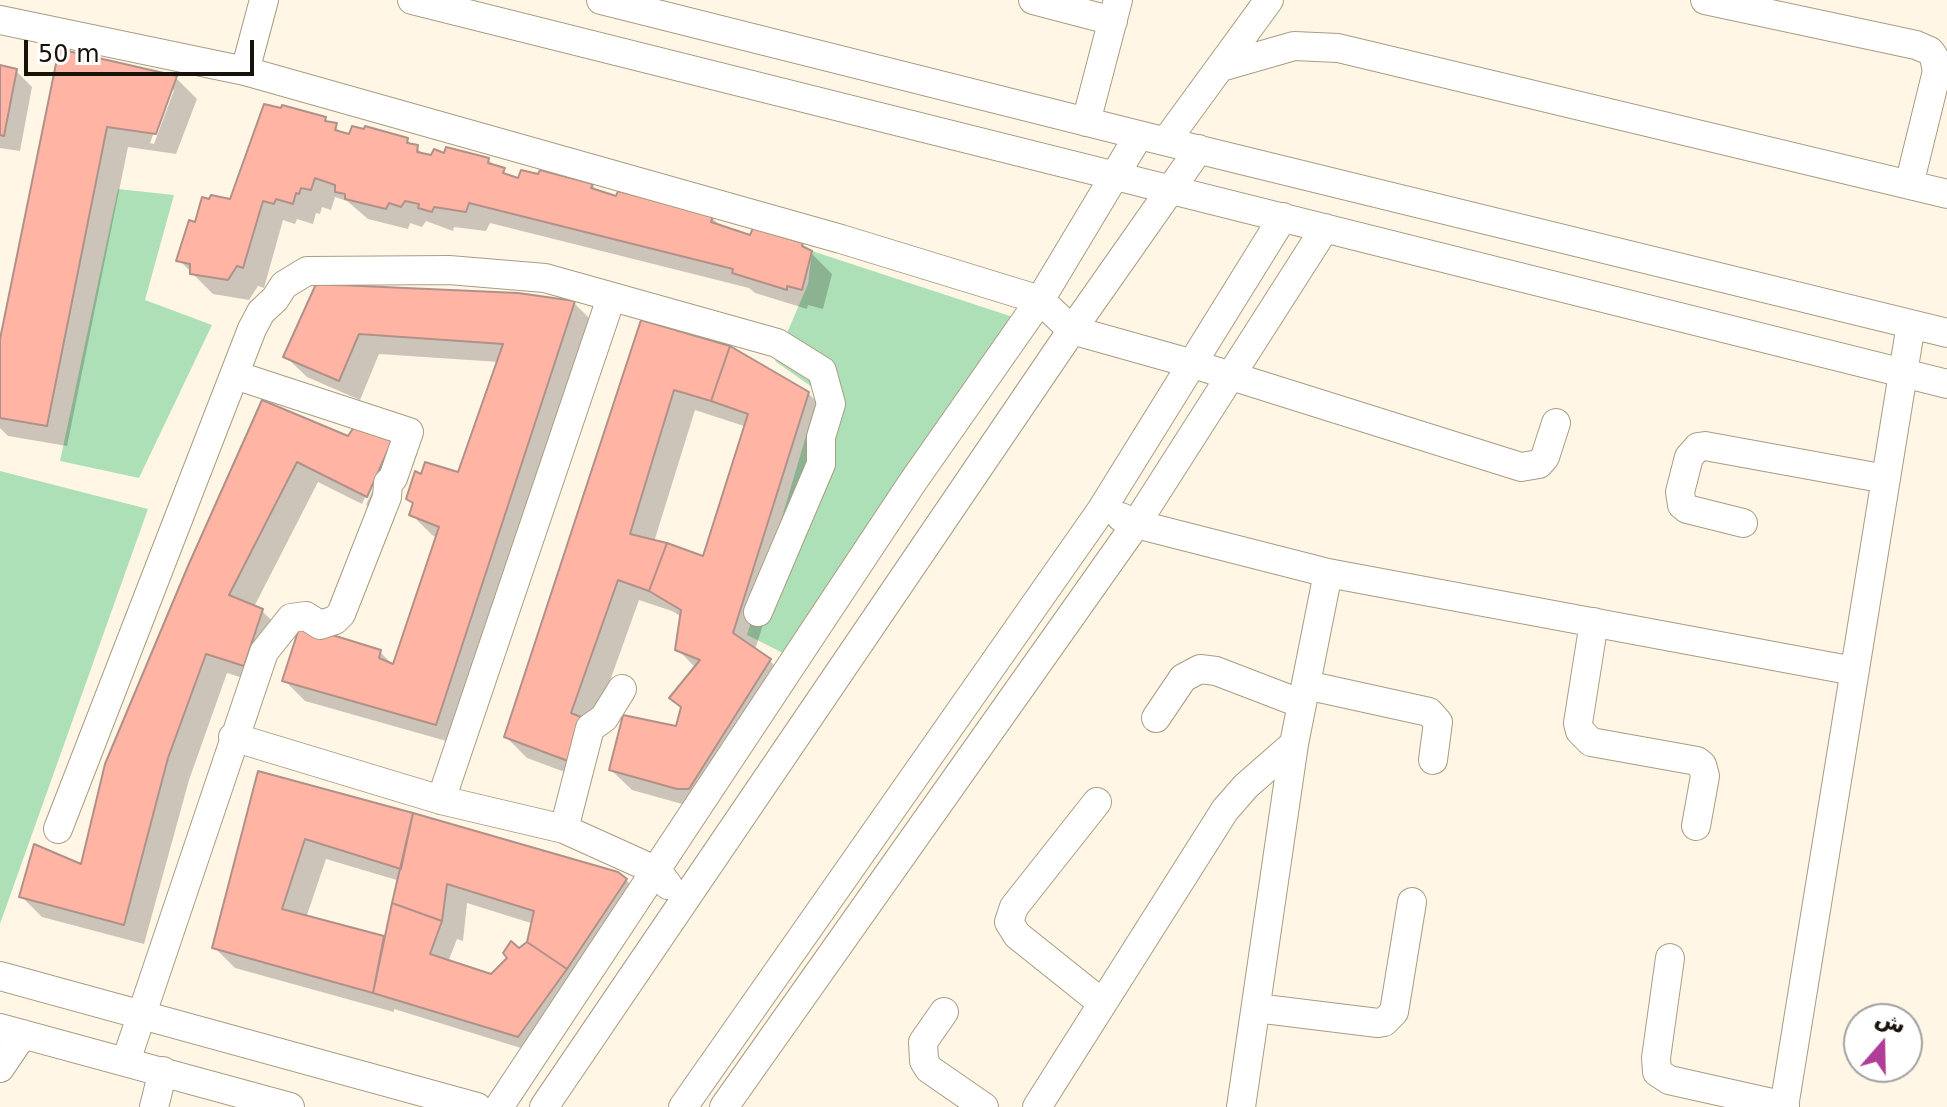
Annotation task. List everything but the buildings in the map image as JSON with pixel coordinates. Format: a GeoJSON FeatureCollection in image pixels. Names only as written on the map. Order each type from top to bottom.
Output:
{"type":"FeatureCollection","features":[{"type":"Feature","properties":{"kind":"street"},"geometry":{"type":"LineString","coordinates":[[245,71],[264,0]]}},
{"type":"Feature","properties":{"kind":"street"},"geometry":{"type":"LineString","coordinates":[[412,0],[1947,384]]}},
{"type":"Feature","properties":{"kind":"street"},"geometry":{"type":"LineString","coordinates":[[601,0],[1947,333]]}},
{"type":"Feature","properties":{"kind":"street"},"geometry":{"type":"LineString","coordinates":[[1033,0],[1116,10],[1086,122]]}},
{"type":"Feature","properties":{"kind":"street"},"geometry":{"type":"LineString","coordinates":[[499,1107],[912,483],[1040,300],[1114,174],[1221,67],[1269,0]]}},
{"type":"Feature","properties":{"kind":"street"},"geometry":{"type":"LineString","coordinates":[[1705,0],[1916,45],[1930,51],[1937,71],[1909,185]]}},
{"type":"Feature","properties":{"kind":"street"},"geometry":{"type":"LineString","coordinates":[[0,20],[245,71],[795,225],[1040,300],[1072,330],[1193,364],[1521,467],[1539,464],[1545,457],[1556,423]]}},
{"type":"Feature","properties":{"kind":"street"},"geometry":{"type":"LineString","coordinates":[[1221,67],[1294,46],[1338,48],[1947,194]]}},
{"type":"Feature","properties":{"kind":"street"},"geometry":{"type":"LineString","coordinates":[[544,1107],[1072,330],[1199,149]]}},
{"type":"Feature","properties":{"kind":"street"},"geometry":{"type":"LineString","coordinates":[[683,1107],[1102,509],[1283,217]]}},
{"type":"Feature","properties":{"kind":"street"},"geometry":{"type":"LineString","coordinates":[[724,1107],[1136,524],[1325,228]]}},
{"type":"Feature","properties":{"kind":"street"},"geometry":{"type":"LineString","coordinates":[[58,829],[261,312],[284,285],[307,271],[449,270],[545,278],[777,343],[822,371],[831,404],[821,437],[821,464],[758,612]]}},
{"type":"Feature","properties":{"kind":"street"},"geometry":{"type":"LineString","coordinates":[[441,800],[611,298]]}},
{"type":"Feature","properties":{"kind":"street"},"geometry":{"type":"LineString","coordinates":[[1670,958],[1656,1058],[1657,1072],[1669,1080],[1784,1106],[1911,324]]}},
{"type":"Feature","properties":{"kind":"street"},"geometry":{"type":"LineString","coordinates":[[126,1061],[233,737],[268,643],[291,618],[306,616],[320,625],[335,620],[341,614],[409,432],[235,375]]}},
{"type":"Feature","properties":{"kind":"street"},"geometry":{"type":"LineString","coordinates":[[1743,523],[1687,509],[1682,505],[1680,492],[1689,457],[1698,447],[1886,479]]}},
{"type":"Feature","properties":{"kind":"street"},"geometry":{"type":"LineString","coordinates":[[912,483],[954,504]]}},
{"type":"Feature","properties":{"kind":"street"},"geometry":{"type":"LineString","coordinates":[[1102,509],[1136,524],[1328,573],[1854,671]]}},
{"type":"Feature","properties":{"kind":"street"},"geometry":{"type":"LineString","coordinates":[[1241,1107],[1294,744],[1328,573]]}},
{"type":"Feature","properties":{"kind":"street"},"geometry":{"type":"LineString","coordinates":[[1594,622],[1578,723],[1580,731],[1591,742],[1697,761],[1705,776],[1696,826]]}},
{"type":"Feature","properties":{"kind":"street"},"geometry":{"type":"LineString","coordinates":[[1156,718],[1183,678],[1200,669],[1216,671],[1304,695],[1429,712],[1438,722],[1433,760]]}},
{"type":"Feature","properties":{"kind":"street"},"geometry":{"type":"LineString","coordinates":[[564,829],[590,728],[604,718],[622,689]]}},
{"type":"Feature","properties":{"kind":"street"},"geometry":{"type":"LineString","coordinates":[[233,737],[441,800],[564,829],[657,871],[683,904]]}},
{"type":"Feature","properties":{"kind":"street"},"geometry":{"type":"LineString","coordinates":[[1037,1107],[1225,810],[1258,775],[1294,744]]}},
{"type":"Feature","properties":{"kind":"street"},"geometry":{"type":"LineString","coordinates":[[1097,802],[1014,907],[1009,922],[1017,935],[1102,1003]]}},
{"type":"Feature","properties":{"kind":"street"},"geometry":{"type":"LineString","coordinates":[[1256,1008],[1384,1022],[1394,1012],[1412,902]]}},
{"type":"Feature","properties":{"kind":"street"},"geometry":{"type":"LineString","coordinates":[[0,976],[477,1107]]}},
{"type":"Feature","properties":{"kind":"street"},"geometry":{"type":"LineString","coordinates":[[944,1012],[923,1042],[924,1061],[929,1069],[984,1107]]}},
{"type":"Feature","properties":{"kind":"street"},"geometry":{"type":"LineString","coordinates":[[0,1068],[12,1031],[290,1107]]}},
{"type":"Feature","properties":{"kind":"street"},"geometry":{"type":"LineString","coordinates":[[154,1107],[163,1071]]}},
{"type":"Feature","properties":{"kind":"green space"},"geometry":{"type":"Polygon","coordinates":[[[118,189],[174,195],[145,300],[212,325],[139,478],[60,461],[118,189]]]}},
{"type":"Feature","properties":{"kind":"green space"},"geometry":{"type":"Polygon","coordinates":[[[812,251],[1016,318],[789,656],[747,635],[819,392],[775,361],[808,284],[812,251]]]}},
{"type":"Feature","properties":{"kind":"green space"},"geometry":{"type":"Polygon","coordinates":[[[0,471],[148,509],[0,924],[0,471]]]}}]}
